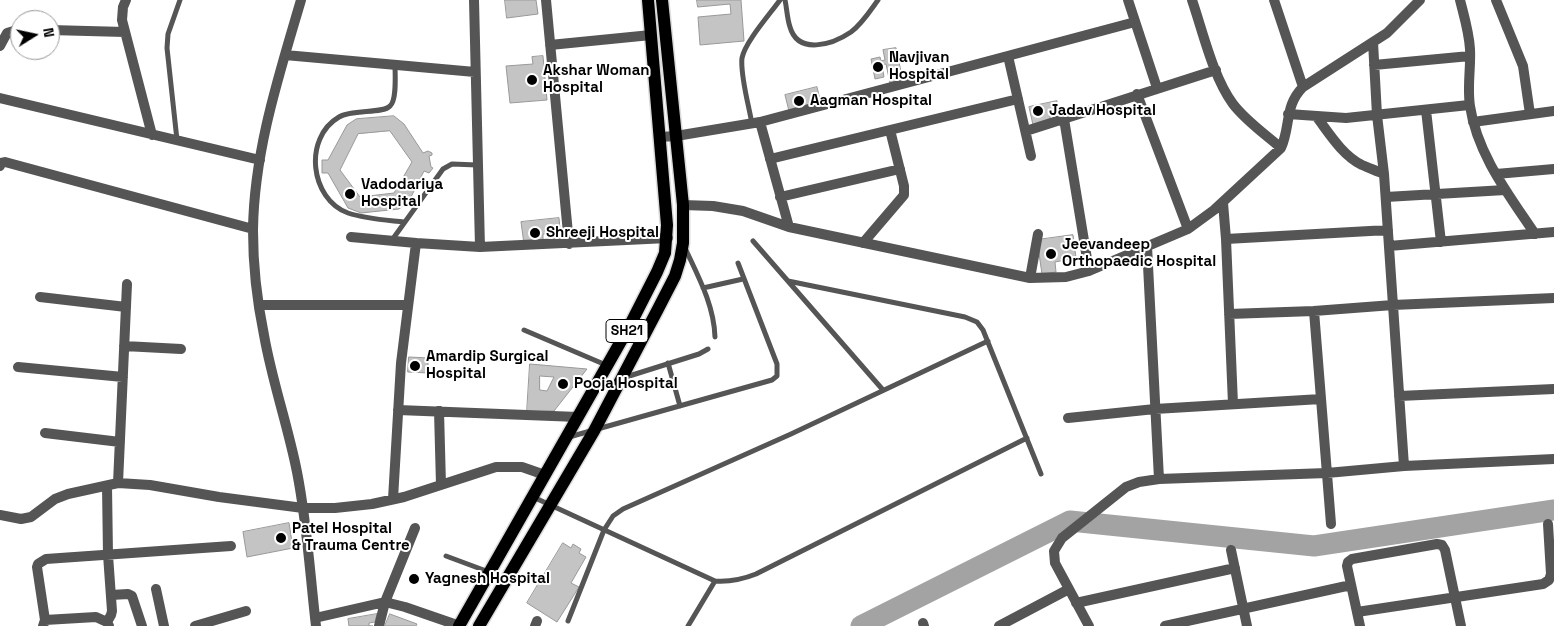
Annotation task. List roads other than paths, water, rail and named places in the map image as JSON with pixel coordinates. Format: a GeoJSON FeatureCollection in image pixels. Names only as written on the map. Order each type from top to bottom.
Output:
{"type":"FeatureCollection","features":[{"type":"Feature","properties":{"kind":"main road","name":"SH21"},"geometry":{"type":"LineString","coordinates":[[459,626],[629,327],[665,253],[668,238],[648,0]]}},
{"type":"Feature","properties":{"kind":"main road","name":"SH21"},"geometry":{"type":"LineString","coordinates":[[479,626],[594,431],[620,378],[675,276],[683,243],[683,206],[662,0]]}},
{"type":"Feature","properties":{"kind":"street"},"geometry":{"type":"LineString","coordinates":[[126,0],[123,7],[122,20],[124,32],[152,135]]}},
{"type":"Feature","properties":{"kind":"street"},"geometry":{"type":"LineString","coordinates":[[301,0],[272,97],[257,174],[254,229],[256,288],[264,337],[297,472],[316,622],[385,602],[459,626]]}},
{"type":"Feature","properties":{"kind":"street"},"geometry":{"type":"LineString","coordinates":[[474,0],[480,247]]}},
{"type":"Feature","properties":{"kind":"street"},"geometry":{"type":"LineString","coordinates":[[546,0],[569,244]]}},
{"type":"Feature","properties":{"kind":"street"},"geometry":{"type":"LineString","coordinates":[[1128,0],[1157,88]]}},
{"type":"Feature","properties":{"kind":"street"},"geometry":{"type":"LineString","coordinates":[[1192,0],[1222,86],[1233,104],[1281,148]]}},
{"type":"Feature","properties":{"kind":"street"},"geometry":{"type":"LineString","coordinates":[[1274,0],[1303,87]]}},
{"type":"Feature","properties":{"kind":"street"},"geometry":{"type":"LineString","coordinates":[[1410,0],[1411,11]]}},
{"type":"Feature","properties":{"kind":"street"},"geometry":{"type":"LineString","coordinates":[[683,206],[713,206],[743,211],[788,227],[1030,278],[1066,277],[1088,271],[1188,228],[1223,203],[1281,148],[1284,141],[1288,114],[1296,93],[1386,34],[1420,0]]}},
{"type":"Feature","properties":{"kind":"street"},"geometry":{"type":"LineString","coordinates":[[1460,0],[1469,33],[1469,105],[1482,148],[1505,190],[1535,234]]}},
{"type":"Feature","properties":{"kind":"street"},"geometry":{"type":"LineString","coordinates":[[1496,0],[1523,66],[1530,114]]}},
{"type":"Feature","properties":{"kind":"street"},"geometry":{"type":"LineString","coordinates":[[660,137],[756,123],[1135,22]]}},
{"type":"Feature","properties":{"kind":"street"},"geometry":{"type":"LineString","coordinates":[[60,30],[124,32]]}},
{"type":"Feature","properties":{"kind":"street"},"geometry":{"type":"LineString","coordinates":[[0,46],[7,33],[10,32]]}},
{"type":"Feature","properties":{"kind":"street"},"geometry":{"type":"LineString","coordinates":[[550,45],[651,35]]}},
{"type":"Feature","properties":{"kind":"street"},"geometry":{"type":"LineString","coordinates":[[1373,42],[1377,115],[1386,197],[1404,466]]}},
{"type":"Feature","properties":{"kind":"street"},"geometry":{"type":"LineString","coordinates":[[285,55],[475,72]]}},
{"type":"Feature","properties":{"kind":"street"},"geometry":{"type":"LineString","coordinates":[[1008,56],[1031,156]]}},
{"type":"Feature","properties":{"kind":"street"},"geometry":{"type":"LineString","coordinates":[[1374,65],[1470,56]]}},
{"type":"Feature","properties":{"kind":"street"},"geometry":{"type":"LineString","coordinates":[[1026,131],[1136,94],[1216,70]]}},
{"type":"Feature","properties":{"kind":"street"},"geometry":{"type":"LineString","coordinates":[[1136,94],[1188,228]]}},
{"type":"Feature","properties":{"kind":"street"},"geometry":{"type":"LineString","coordinates":[[0,98],[260,160]]}},
{"type":"Feature","properties":{"kind":"street"},"geometry":{"type":"LineString","coordinates":[[770,159],[1018,99]]}},
{"type":"Feature","properties":{"kind":"street"},"geometry":{"type":"LineString","coordinates":[[1288,114],[1346,118],[1469,105]]}},
{"type":"Feature","properties":{"kind":"street"},"geometry":{"type":"LineString","coordinates":[[1426,110],[1441,242]]}},
{"type":"Feature","properties":{"kind":"street"},"geometry":{"type":"LineString","coordinates":[[1474,122],[1554,111]]}},
{"type":"Feature","properties":{"kind":"street"},"geometry":{"type":"LineString","coordinates":[[1316,116],[1340,148],[1350,157],[1384,174]]}},
{"type":"Feature","properties":{"kind":"street"},"geometry":{"type":"LineString","coordinates":[[1064,119],[1088,271]]}},
{"type":"Feature","properties":{"kind":"street"},"geometry":{"type":"LineString","coordinates":[[756,123],[770,159],[788,227]]}},
{"type":"Feature","properties":{"kind":"street"},"geometry":{"type":"LineString","coordinates":[[863,243],[904,195],[904,186],[890,130]]}},
{"type":"Feature","properties":{"kind":"street"},"geometry":{"type":"LineString","coordinates":[[0,166],[5,162],[254,229]]}},
{"type":"Feature","properties":{"kind":"street"},"geometry":{"type":"LineString","coordinates":[[780,197],[900,169]]}},
{"type":"Feature","properties":{"kind":"street"},"geometry":{"type":"LineString","coordinates":[[1496,174],[1554,169]]}},
{"type":"Feature","properties":{"kind":"street"},"geometry":{"type":"LineString","coordinates":[[1386,197],[1505,190]]}},
{"type":"Feature","properties":{"kind":"street"},"geometry":{"type":"LineString","coordinates":[[1223,203],[1233,404]]}},
{"type":"Feature","properties":{"kind":"street"},"geometry":{"type":"LineString","coordinates":[[1226,239],[1388,230]]}},
{"type":"Feature","properties":{"kind":"street"},"geometry":{"type":"LineString","coordinates":[[1389,246],[1554,232]]}},
{"type":"Feature","properties":{"kind":"street"},"geometry":{"type":"LineString","coordinates":[[1030,278],[1038,234]]}},
{"type":"Feature","properties":{"kind":"street"},"geometry":{"type":"LineString","coordinates":[[352,237],[480,247],[668,238]]}},
{"type":"Feature","properties":{"kind":"street"},"geometry":{"type":"LineString","coordinates":[[393,499],[401,364],[416,243]]}},
{"type":"Feature","properties":{"kind":"street"},"geometry":{"type":"LineString","coordinates":[[1146,246],[1159,479]]}},
{"type":"Feature","properties":{"kind":"street"},"geometry":{"type":"LineString","coordinates":[[118,483],[127,284]]}},
{"type":"Feature","properties":{"kind":"street"},"geometry":{"type":"LineString","coordinates":[[40,296],[126,307]]}},
{"type":"Feature","properties":{"kind":"street"},"geometry":{"type":"LineString","coordinates":[[1229,314],[1554,298]]}},
{"type":"Feature","properties":{"kind":"street"},"geometry":{"type":"LineString","coordinates":[[259,305],[408,305]]}},
{"type":"Feature","properties":{"kind":"street"},"geometry":{"type":"LineString","coordinates":[[1314,311],[1331,524]]}},
{"type":"Feature","properties":{"kind":"street"},"geometry":{"type":"LineString","coordinates":[[124,346],[181,349]]}},
{"type":"Feature","properties":{"kind":"street"},"geometry":{"type":"LineString","coordinates":[[18,367],[123,377]]}},
{"type":"Feature","properties":{"kind":"street"},"geometry":{"type":"LineString","coordinates":[[1399,396],[1554,389]]}},
{"type":"Feature","properties":{"kind":"street"},"geometry":{"type":"LineString","coordinates":[[1068,418],[1156,409],[1321,399]]}},
{"type":"Feature","properties":{"kind":"street"},"geometry":{"type":"LineString","coordinates":[[398,410],[578,417]]}},
{"type":"Feature","properties":{"kind":"street"},"geometry":{"type":"LineString","coordinates":[[439,411],[441,485]]}},
{"type":"Feature","properties":{"kind":"street"},"geometry":{"type":"LineString","coordinates":[[45,433],[120,442]]}},
{"type":"Feature","properties":{"kind":"street"},"geometry":{"type":"LineString","coordinates":[[1088,626],[1055,563],[1054,551],[1062,538],[1126,487],[1139,482],[1159,479],[1327,473],[1404,466],[1554,459]]}},
{"type":"Feature","properties":{"kind":"street"},"geometry":{"type":"LineString","coordinates":[[0,514],[26,519],[55,499],[118,483],[150,485],[219,497],[303,508],[372,504],[441,485],[496,467],[522,467],[545,475]]}},
{"type":"Feature","properties":{"kind":"street"},"geometry":{"type":"LineString","coordinates":[[107,486],[108,555],[112,615],[108,624],[96,618],[44,623],[37,572],[38,564],[46,559],[108,555],[231,546]]}},
{"type":"Feature","properties":{"kind":"street"},"geometry":{"type":"LineString","coordinates":[[1357,612],[1543,584],[1549,580],[1551,574],[1552,550],[1548,524]]}},
{"type":"Feature","properties":{"kind":"street"},"geometry":{"type":"LineString","coordinates":[[379,626],[385,602],[415,528]]}},
{"type":"Feature","properties":{"kind":"street"},"geometry":{"type":"LineString","coordinates":[[1360,626],[1347,566],[1348,562],[1352,559],[1437,544],[1442,545],[1446,550],[1461,626]]}},
{"type":"Feature","properties":{"kind":"street"},"geometry":{"type":"LineString","coordinates":[[1231,550],[1247,626]]}},
{"type":"Feature","properties":{"kind":"street"},"geometry":{"type":"LineString","coordinates":[[1076,602],[1235,568]]}},
{"type":"Feature","properties":{"kind":"street"},"geometry":{"type":"LineString","coordinates":[[1165,626],[1351,584]]}},
{"type":"Feature","properties":{"kind":"street"},"geometry":{"type":"LineString","coordinates":[[156,590],[164,626]]}},
{"type":"Feature","properties":{"kind":"street"},"geometry":{"type":"LineString","coordinates":[[999,626],[1069,590]]}},
{"type":"Feature","properties":{"kind":"street"},"geometry":{"type":"LineString","coordinates":[[111,595],[128,594],[132,596],[142,626]]}},
{"type":"Feature","properties":{"kind":"street"},"geometry":{"type":"LineString","coordinates":[[195,626],[246,611]]}},
{"type":"Feature","properties":{"kind":"lane"},"geometry":{"type":"LineString","coordinates":[[177,140],[167,48],[168,34],[180,0]]}},
{"type":"Feature","properties":{"kind":"lane"},"geometry":{"type":"LineString","coordinates":[[756,123],[742,70],[742,59],[746,48],[780,0]]}},
{"type":"Feature","properties":{"kind":"lane"},"geometry":{"type":"LineString","coordinates":[[785,0],[790,28],[797,39],[806,46],[831,42],[851,32],[878,0]]}},
{"type":"Feature","properties":{"kind":"lane"},"geometry":{"type":"LineString","coordinates":[[395,65],[394,101],[389,107],[382,110],[351,112],[339,117],[322,134],[317,147],[315,161],[316,176],[320,187],[334,204],[348,213],[404,222]]}},
{"type":"Feature","properties":{"kind":"lane"},"geometry":{"type":"LineString","coordinates":[[392,240],[444,169],[452,164],[478,165]]}},
{"type":"Feature","properties":{"kind":"lane"},"geometry":{"type":"LineString","coordinates":[[753,240],[883,390]]}},
{"type":"Feature","properties":{"kind":"lane"},"geometry":{"type":"LineString","coordinates":[[683,243],[703,288],[712,315],[715,337]]}},
{"type":"Feature","properties":{"kind":"lane"},"geometry":{"type":"LineString","coordinates":[[566,437],[594,431],[772,380],[777,376],[777,364],[738,263]]}},
{"type":"Feature","properties":{"kind":"lane"},"geometry":{"type":"LineString","coordinates":[[703,288],[743,279]]}},
{"type":"Feature","properties":{"kind":"lane"},"geometry":{"type":"LineString","coordinates":[[788,281],[965,317],[977,322],[988,341],[1041,474]]}},
{"type":"Feature","properties":{"kind":"lane"},"geometry":{"type":"LineString","coordinates":[[524,330],[607,366]]}},
{"type":"Feature","properties":{"kind":"lane"},"geometry":{"type":"LineString","coordinates":[[568,621],[604,530],[614,516],[623,509],[988,341]]}},
{"type":"Feature","properties":{"kind":"lane"},"geometry":{"type":"LineString","coordinates":[[620,378],[700,354],[708,349]]}},
{"type":"Feature","properties":{"kind":"lane"},"geometry":{"type":"LineString","coordinates":[[668,364],[680,406]]}},
{"type":"Feature","properties":{"kind":"lane"},"geometry":{"type":"LineString","coordinates":[[532,497],[551,504],[715,582],[738,581],[756,574],[1027,438]]}},
{"type":"Feature","properties":{"kind":"lane"},"geometry":{"type":"LineString","coordinates":[[446,556],[489,572]]}},
{"type":"Feature","properties":{"kind":"lane"},"geometry":{"type":"LineString","coordinates":[[688,626],[715,582]]}},
{"type":"Feature","properties":{"kind":"waterway"},"geometry":{"type":"LineString","coordinates":[[861,626],[1070,521],[1314,546],[1554,510]]}},
{"type":"Feature","properties":{"kind":"place","name":"Navjivan Hospital"},"geometry":{"type":"Point","coordinates":[878,67]}},
{"type":"Feature","properties":{"kind":"place","name":"Akshar Woman Hospital"},"geometry":{"type":"Point","coordinates":[532,80]}},
{"type":"Feature","properties":{"kind":"place","name":"Aagman Hospital"},"geometry":{"type":"Point","coordinates":[799,101]}},
{"type":"Feature","properties":{"kind":"place","name":"Jadav Hospital"},"geometry":{"type":"Point","coordinates":[1038,111]}},
{"type":"Feature","properties":{"kind":"place","name":"Vadodariya Hospital"},"geometry":{"type":"Point","coordinates":[350,194]}},
{"type":"Feature","properties":{"kind":"place","name":"Shreeji Hospital"},"geometry":{"type":"Point","coordinates":[535,233]}},
{"type":"Feature","properties":{"kind":"place","name":"Jeevandeep Orthopaedic Hospital"},"geometry":{"type":"Point","coordinates":[1051,254]}},
{"type":"Feature","properties":{"kind":"place","name":"Amardip Surgical Hospital"},"geometry":{"type":"Point","coordinates":[415,366]}},
{"type":"Feature","properties":{"kind":"place","name":"Pooja Hospital"},"geometry":{"type":"Point","coordinates":[563,384]}},
{"type":"Feature","properties":{"kind":"place","name":"Patel Hospital & Trauma Centre"},"geometry":{"type":"Point","coordinates":[281,538]}},
{"type":"Feature","properties":{"kind":"place","name":"Yagnesh Hospital"},"geometry":{"type":"Point","coordinates":[414,579]}}]}
